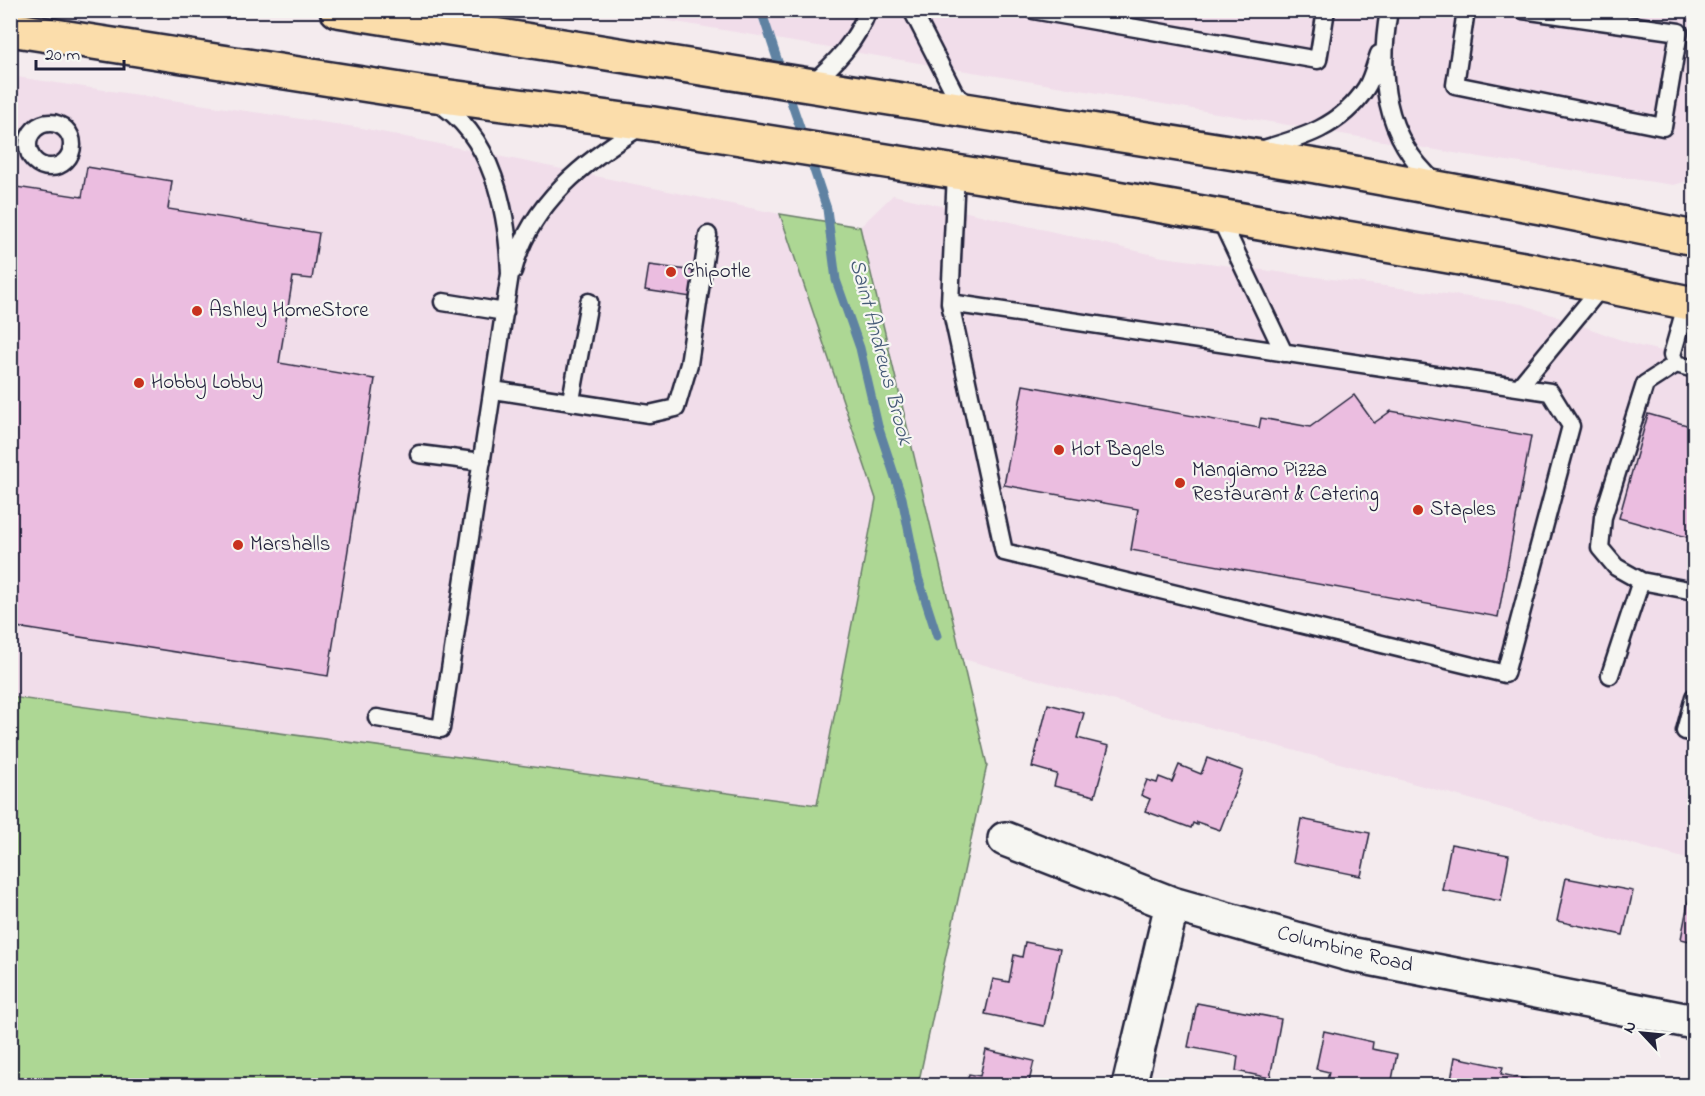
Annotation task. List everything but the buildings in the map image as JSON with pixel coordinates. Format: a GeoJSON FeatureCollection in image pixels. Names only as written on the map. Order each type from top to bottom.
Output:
{"type":"FeatureCollection","features":[{"type":"Feature","properties":{"kind":"highway"},"geometry":{"type":"LineString","coordinates":[[337,10],[1245,154],[1695,238]]}},
{"type":"Feature","properties":{"kind":"highway"},"geometry":{"type":"LineString","coordinates":[[10,29],[420,93],[647,123],[778,146],[956,172],[1218,215],[1691,303]]}},
{"type":"Feature","properties":{"kind":"street","name":"Columbine Road"},"geometry":{"type":"LineString","coordinates":[[1005,839],[1172,904],[1348,954],[1695,1022]]}},
{"type":"Feature","properties":{"kind":"street"},"geometry":{"type":"LineString","coordinates":[[1129,1086],[1172,904]]}},
{"type":"Feature","properties":{"kind":"lane"},"geometry":{"type":"LineString","coordinates":[[817,87],[855,40],[868,10]]}},
{"type":"Feature","properties":{"kind":"lane"},"geometry":{"type":"LineString","coordinates":[[912,10],[955,94],[976,111]]}},
{"type":"Feature","properties":{"kind":"lane"},"geometry":{"type":"LineString","coordinates":[[1034,10],[1317,60],[1326,10]]}},
{"type":"Feature","properties":{"kind":"lane"},"geometry":{"type":"LineString","coordinates":[[1389,10],[1383,44],[1383,88],[1398,133],[1415,165],[1436,183],[1458,192]]}},
{"type":"Feature","properties":{"kind":"lane"},"geometry":{"type":"LineString","coordinates":[[1466,10],[1455,85],[1663,127],[1679,32],[1523,10]]}},
{"type":"Feature","properties":{"kind":"lane"},"geometry":{"type":"LineString","coordinates":[[1245,154],[1308,136],[1337,121],[1366,88],[1383,44]]}},
{"type":"Feature","properties":{"kind":"lane"},"geometry":{"type":"LineString","coordinates":[[377,718],[441,729],[510,274],[506,226],[489,166],[472,136],[449,109],[420,93]]}},
{"type":"Feature","properties":{"kind":"lane"},"geometry":{"type":"LineString","coordinates":[[508,290],[522,246],[550,200],[574,174],[606,148],[647,123]]}},
{"type":"Feature","properties":{"kind":"lane"},"geometry":{"type":"LineString","coordinates":[[950,303],[1550,392],[1571,426],[1505,674],[1004,552],[950,303],[956,172]]}},
{"type":"Feature","properties":{"kind":"lane"},"geometry":{"type":"LineString","coordinates":[[1218,215],[1284,353]]}},
{"type":"Feature","properties":{"kind":"lane"},"geometry":{"type":"LineString","coordinates":[[493,390],[571,400],[649,414],[676,408],[689,364],[708,235]]}},
{"type":"Feature","properties":{"kind":"lane"},"geometry":{"type":"LineString","coordinates":[[1519,387],[1603,285]]}},
{"type":"Feature","properties":{"kind":"lane"},"geometry":{"type":"LineString","coordinates":[[443,302],[505,312]]}},
{"type":"Feature","properties":{"kind":"lane"},"geometry":{"type":"LineString","coordinates":[[571,400],[589,302]]}},
{"type":"Feature","properties":{"kind":"lane"},"geometry":{"type":"LineString","coordinates":[[1676,364],[1672,355],[1691,303]]}},
{"type":"Feature","properties":{"kind":"lane"},"geometry":{"type":"LineString","coordinates":[[1695,369],[1676,364],[1645,384],[1603,517],[1600,548],[1617,567],[1641,581],[1695,591]]}},
{"type":"Feature","properties":{"kind":"lane"},"geometry":{"type":"LineString","coordinates":[[419,454],[482,462]]}},
{"type":"Feature","properties":{"kind":"lane"},"geometry":{"type":"LineString","coordinates":[[1610,675],[1641,581]]}},
{"type":"Feature","properties":{"kind":"lane"},"geometry":{"type":"LineString","coordinates":[[1695,697],[1685,731],[1695,733]]}},
{"type":"Feature","properties":{"kind":"shaded area"},"geometry":{"type":"Polygon","coordinates":[[[610,11],[1694,11],[1694,179],[1674,185],[1466,155],[610,11]]]}},
{"type":"Feature","properties":{"kind":"shaded area"},"geometry":{"type":"Polygon","coordinates":[[[10,76],[362,128],[780,214],[876,499],[817,805],[11,697],[10,76]]]}},
{"type":"Feature","properties":{"kind":"shaded area"},"geometry":{"type":"Polygon","coordinates":[[[893,195],[1163,257],[1522,304],[1635,345],[1694,358],[1694,861],[963,659],[860,227],[893,195]]]}},
{"type":"Feature","properties":{"kind":"green space"},"geometry":{"type":"Polygon","coordinates":[[[780,214],[860,227],[987,765],[918,1085],[11,1085],[11,697],[817,805],[876,499],[780,214]]]}},
{"type":"Feature","properties":{"kind":"waterway","name":"Saint Andrews Brook"},"geometry":{"type":"LineString","coordinates":[[761,10],[782,74]]}},
{"type":"Feature","properties":{"kind":"waterway","name":"Saint Andrews Brook"},"geometry":{"type":"LineString","coordinates":[[786,87],[805,142]]}},
{"type":"Feature","properties":{"kind":"waterway","name":"Saint Andrews Brook"},"geometry":{"type":"LineString","coordinates":[[809,155],[827,209],[836,280],[860,348],[878,426],[902,498],[918,577],[937,636]]}},
{"type":"Feature","properties":{"kind":"place","name":"Chipotle"},"geometry":{"type":"Point","coordinates":[671,272]}},
{"type":"Feature","properties":{"kind":"place","name":"Ashley HomeStore"},"geometry":{"type":"Point","coordinates":[197,311]}},
{"type":"Feature","properties":{"kind":"place","name":"Hobby Lobby"},"geometry":{"type":"Point","coordinates":[139,383]}},
{"type":"Feature","properties":{"kind":"place","name":"Hot Bagels"},"geometry":{"type":"Point","coordinates":[1059,450]}},
{"type":"Feature","properties":{"kind":"place","name":"Mangiamo Pizza Restaurant & Catering"},"geometry":{"type":"Point","coordinates":[1180,483]}},
{"type":"Feature","properties":{"kind":"place","name":"Staples"},"geometry":{"type":"Point","coordinates":[1418,510]}},
{"type":"Feature","properties":{"kind":"place","name":"Marshalls"},"geometry":{"type":"Point","coordinates":[238,545]}}]}
